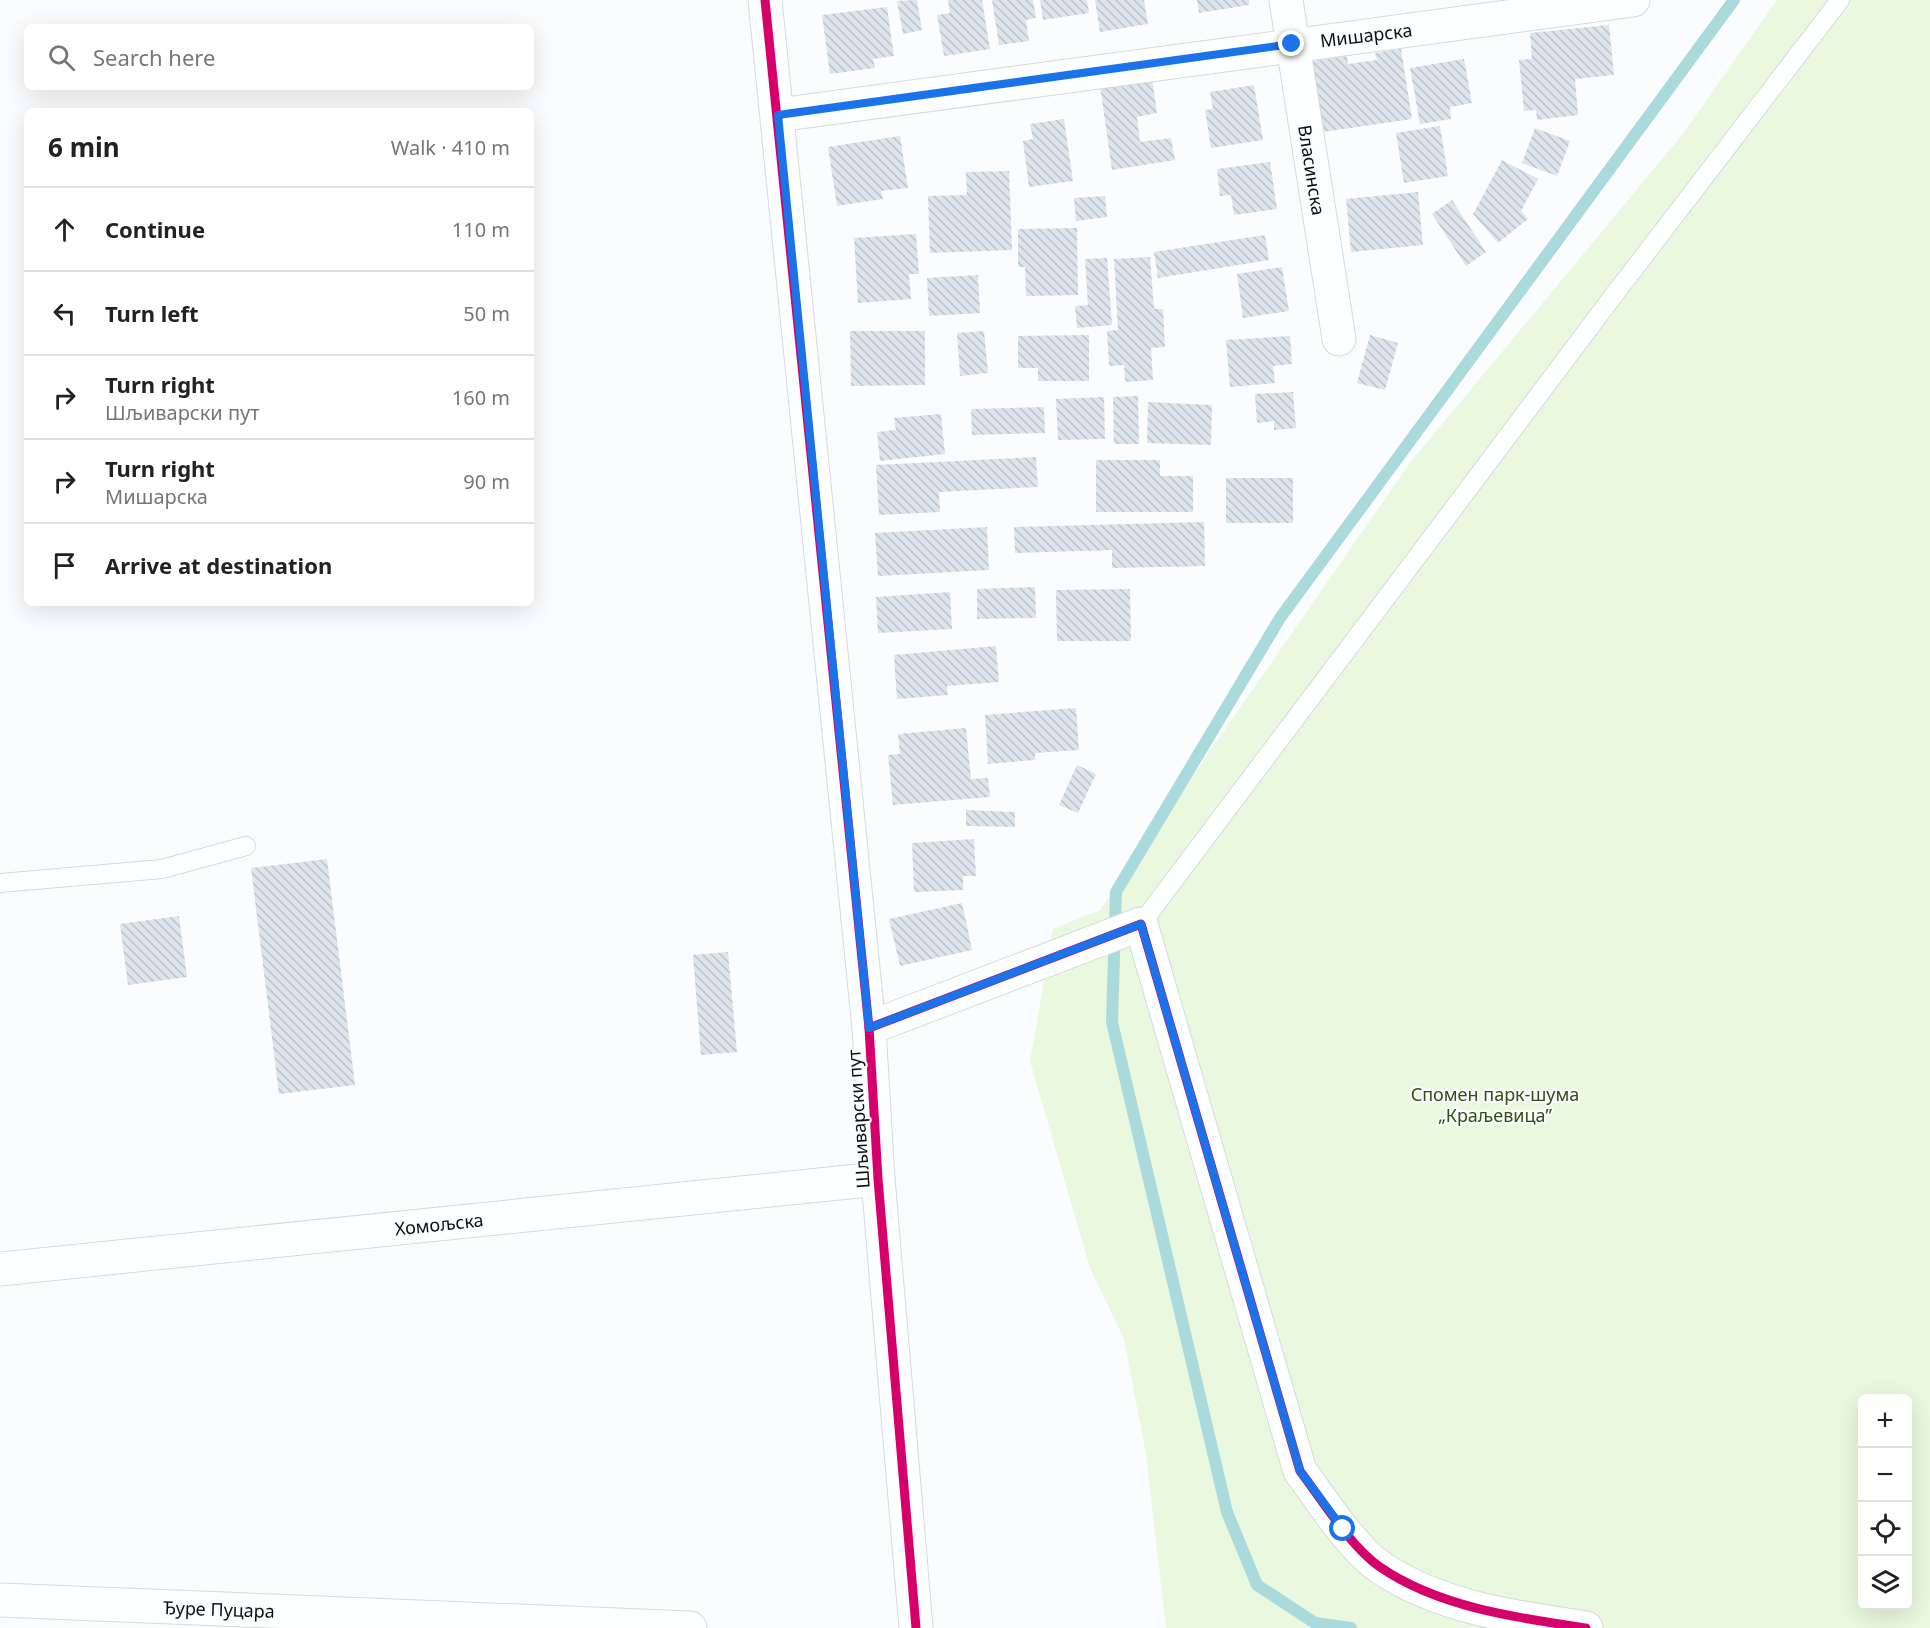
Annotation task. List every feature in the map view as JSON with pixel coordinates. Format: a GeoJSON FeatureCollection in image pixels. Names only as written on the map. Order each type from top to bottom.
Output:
{"type":"FeatureCollection","features":[{"type":"Feature","properties":{"kind":"street","name":"Шљиварски пут"},"geometry":{"type":"LineString","coordinates":[[765,0],[869,1028],[878,1179],[916,1628]]}},
{"type":"Feature","properties":{"kind":"street","name":"Власинска"},"geometry":{"type":"LineString","coordinates":[[1286,0],[1339,339]]}},
{"type":"Feature","properties":{"kind":"street","name":"Мишарска"},"geometry":{"type":"LineString","coordinates":[[778,115],[1292,44],[1633,0]]}},
{"type":"Feature","properties":{"kind":"street"},"geometry":{"type":"LineString","coordinates":[[869,1028],[1141,924],[1300,1471],[1343,1529],[1379,1566],[1431,1593],[1499,1615],[1586,1628]]}},
{"type":"Feature","properties":{"kind":"street","name":"Хомољска"},"geometry":{"type":"LineString","coordinates":[[0,1269],[878,1179]]}},
{"type":"Feature","properties":{"kind":"street","name":"Ђуре Пуцара"},"geometry":{"type":"LineString","coordinates":[[0,1600],[690,1628]]}},
{"type":"Feature","properties":{"kind":"lane"},"geometry":{"type":"LineString","coordinates":[[1141,924],[1614,295],[1840,0]]}},
{"type":"Feature","properties":{"kind":"lane"},"geometry":{"type":"LineString","coordinates":[[0,883],[162,869],[246,846]]}},
{"type":"Feature","properties":{"kind":"green space","name":"Спомен парк-шума „Краљевица”"},"geometry":{"type":"Polygon","coordinates":[[[1777,0],[1930,0],[1930,1628],[1166,1628],[1146,1454],[1124,1339],[1090,1268],[1030,1061],[1053,929],[1100,910],[1409,464],[1682,135],[1777,0]]]}},
{"type":"Feature","properties":{"kind":"building"},"geometry":{"type":"Polygon","coordinates":[[[917,0],[922,30],[903,34],[897,1],[917,0]]]}},
{"type":"Feature","properties":{"kind":"building"},"geometry":{"type":"Polygon","coordinates":[[[948,0],[982,0],[990,49],[944,56],[937,15],[950,13],[948,0]]]}},
{"type":"Feature","properties":{"kind":"building"},"geometry":{"type":"Polygon","coordinates":[[[992,0],[1033,0],[1036,18],[1026,20],[1029,41],[999,45],[992,0]]]}},
{"type":"Feature","properties":{"kind":"building"},"geometry":{"type":"Polygon","coordinates":[[[1040,0],[1087,0],[1089,13],[1043,20],[1040,0]]]}},
{"type":"Feature","properties":{"kind":"building"},"geometry":{"type":"Polygon","coordinates":[[[1095,0],[1144,0],[1148,24],[1100,32],[1095,0]]]}},
{"type":"Feature","properties":{"kind":"building"},"geometry":{"type":"Polygon","coordinates":[[[1197,0],[1249,0],[1249,5],[1199,13],[1197,0]]]}},
{"type":"Feature","properties":{"kind":"building"},"geometry":{"type":"Polygon","coordinates":[[[887,7],[894,56],[873,59],[875,68],[830,74],[822,15],[887,7]]]}},
{"type":"Feature","properties":{"kind":"building"},"geometry":{"type":"Polygon","coordinates":[[[1609,25],[1614,75],[1575,79],[1578,115],[1537,120],[1536,110],[1524,111],[1519,60],[1532,59],[1530,33],[1609,25]]]}},
{"type":"Feature","properties":{"kind":"building"},"geometry":{"type":"Polygon","coordinates":[[[1401,49],[1412,119],[1323,132],[1312,61],[1347,56],[1348,64],[1377,60],[1375,53],[1401,49]]]}},
{"type":"Feature","properties":{"kind":"building"},"geometry":{"type":"Polygon","coordinates":[[[1464,59],[1472,103],[1450,107],[1451,119],[1420,124],[1410,68],[1464,59]]]}},
{"type":"Feature","properties":{"kind":"building"},"geometry":{"type":"Polygon","coordinates":[[[1152,78],[1157,113],[1137,117],[1140,142],[1171,138],[1175,160],[1112,170],[1100,86],[1152,78]]]}},
{"type":"Feature","properties":{"kind":"building"},"geometry":{"type":"Polygon","coordinates":[[[1254,85],[1263,140],[1211,148],[1205,110],[1213,109],[1210,92],[1254,85]]]}},
{"type":"Feature","properties":{"kind":"building"},"geometry":{"type":"Polygon","coordinates":[[[1064,119],[1073,181],[1029,187],[1023,141],[1033,139],[1030,124],[1064,119]]]}},
{"type":"Feature","properties":{"kind":"building"},"geometry":{"type":"Polygon","coordinates":[[[1440,126],[1448,176],[1404,183],[1396,133],[1440,126]]]}},
{"type":"Feature","properties":{"kind":"building"},"geometry":{"type":"Polygon","coordinates":[[[1535,128],[1570,141],[1557,176],[1522,163],[1535,128]]]}},
{"type":"Feature","properties":{"kind":"building"},"geometry":{"type":"Polygon","coordinates":[[[900,136],[908,188],[881,191],[883,199],[837,206],[828,147],[900,136]]]}},
{"type":"Feature","properties":{"kind":"building"},"geometry":{"type":"Polygon","coordinates":[[[1502,160],[1538,179],[1521,211],[1528,219],[1498,243],[1473,214],[1502,160]]]}},
{"type":"Feature","properties":{"kind":"building"},"geometry":{"type":"Polygon","coordinates":[[[1270,162],[1277,209],[1234,215],[1231,195],[1220,196],[1217,169],[1270,162]]]}},
{"type":"Feature","properties":{"kind":"building"},"geometry":{"type":"Polygon","coordinates":[[[1009,171],[1012,250],[930,253],[928,196],[967,195],[966,172],[1009,171]]]}},
{"type":"Feature","properties":{"kind":"building"},"geometry":{"type":"Polygon","coordinates":[[[1418,192],[1423,245],[1351,252],[1346,199],[1418,192]]]}},
{"type":"Feature","properties":{"kind":"building"},"geometry":{"type":"Polygon","coordinates":[[[1105,196],[1107,217],[1076,221],[1074,198],[1105,196]]]}},
{"type":"Feature","properties":{"kind":"building"},"geometry":{"type":"Polygon","coordinates":[[[1452,200],[1486,252],[1466,266],[1432,214],[1452,200]]]}},
{"type":"Feature","properties":{"kind":"building"},"geometry":{"type":"Polygon","coordinates":[[[1077,228],[1078,295],[1026,296],[1025,267],[1018,267],[1018,229],[1077,228]]]}},
{"type":"Feature","properties":{"kind":"building"},"geometry":{"type":"Polygon","coordinates":[[[916,234],[919,274],[909,274],[911,299],[858,303],[854,238],[916,234]]]}},
{"type":"Feature","properties":{"kind":"building"},"geometry":{"type":"Polygon","coordinates":[[[1265,235],[1269,260],[1158,278],[1154,252],[1265,235]]]}},
{"type":"Feature","properties":{"kind":"building"},"geometry":{"type":"Polygon","coordinates":[[[1150,257],[1154,309],[1163,309],[1165,347],[1151,348],[1153,380],[1125,382],[1124,365],[1109,366],[1107,331],[1118,330],[1114,259],[1150,257]]]}},
{"type":"Feature","properties":{"kind":"building"},"geometry":{"type":"Polygon","coordinates":[[[1107,258],[1112,325],[1077,328],[1075,306],[1088,305],[1085,259],[1107,258]]]}},
{"type":"Feature","properties":{"kind":"building"},"geometry":{"type":"Polygon","coordinates":[[[1282,267],[1289,311],[1243,318],[1237,274],[1282,267]]]}},
{"type":"Feature","properties":{"kind":"building"},"geometry":{"type":"Polygon","coordinates":[[[978,275],[980,313],[929,316],[927,278],[978,275]]]}},
{"type":"Feature","properties":{"kind":"building"},"geometry":{"type":"Polygon","coordinates":[[[850,331],[925,331],[925,385],[851,386],[850,331]]]}},
{"type":"Feature","properties":{"kind":"building"},"geometry":{"type":"Polygon","coordinates":[[[984,331],[988,373],[960,376],[957,333],[984,331]]]}},
{"type":"Feature","properties":{"kind":"building"},"geometry":{"type":"Polygon","coordinates":[[[1089,335],[1089,381],[1038,381],[1038,368],[1018,368],[1018,336],[1089,335]]]}},
{"type":"Feature","properties":{"kind":"building"},"geometry":{"type":"Polygon","coordinates":[[[1370,335],[1398,343],[1385,390],[1357,383],[1370,335]]]}},
{"type":"Feature","properties":{"kind":"building"},"geometry":{"type":"Polygon","coordinates":[[[1290,336],[1292,364],[1273,366],[1275,383],[1230,387],[1226,340],[1290,336]]]}},
{"type":"Feature","properties":{"kind":"building"},"geometry":{"type":"Polygon","coordinates":[[[1293,392],[1296,428],[1274,430],[1274,421],[1257,423],[1255,394],[1293,392]]]}},
{"type":"Feature","properties":{"kind":"building"},"geometry":{"type":"Polygon","coordinates":[[[1138,396],[1139,444],[1114,444],[1113,397],[1138,396]]]}},
{"type":"Feature","properties":{"kind":"building"},"geometry":{"type":"Polygon","coordinates":[[[1104,397],[1105,439],[1058,440],[1056,399],[1104,397]]]}},
{"type":"Feature","properties":{"kind":"building"},"geometry":{"type":"Polygon","coordinates":[[[1148,402],[1212,405],[1211,445],[1147,443],[1148,402]]]}},
{"type":"Feature","properties":{"kind":"building"},"geometry":{"type":"Polygon","coordinates":[[[1044,407],[1045,433],[972,435],[971,409],[1044,407]]]}},
{"type":"Feature","properties":{"kind":"building"},"geometry":{"type":"Polygon","coordinates":[[[941,414],[945,454],[880,461],[877,432],[896,430],[894,418],[941,414]]]}},
{"type":"Feature","properties":{"kind":"building"},"geometry":{"type":"Polygon","coordinates":[[[1036,457],[1038,487],[939,492],[940,512],[879,515],[876,465],[1036,457]]]}},
{"type":"Feature","properties":{"kind":"building"},"geometry":{"type":"Polygon","coordinates":[[[1096,460],[1160,460],[1160,476],[1193,476],[1193,512],[1096,512],[1096,460]]]}},
{"type":"Feature","properties":{"kind":"building"},"geometry":{"type":"Polygon","coordinates":[[[1226,478],[1293,478],[1293,523],[1226,523],[1226,478]]]}},
{"type":"Feature","properties":{"kind":"building"},"geometry":{"type":"Polygon","coordinates":[[[1204,522],[1205,566],[1112,568],[1112,550],[1015,553],[1014,527],[1204,522]]]}},
{"type":"Feature","properties":{"kind":"building"},"geometry":{"type":"Polygon","coordinates":[[[987,527],[989,570],[878,576],[875,533],[987,527]]]}},
{"type":"Feature","properties":{"kind":"building"},"geometry":{"type":"Polygon","coordinates":[[[1035,587],[1036,618],[977,619],[977,589],[1035,587]]]}},
{"type":"Feature","properties":{"kind":"building"},"geometry":{"type":"Polygon","coordinates":[[[1130,589],[1131,641],[1057,641],[1056,590],[1130,589]]]}},
{"type":"Feature","properties":{"kind":"building"},"geometry":{"type":"Polygon","coordinates":[[[950,592],[952,629],[878,633],[876,597],[950,592]]]}},
{"type":"Feature","properties":{"kind":"building"},"geometry":{"type":"Polygon","coordinates":[[[996,646],[999,682],[947,686],[948,695],[897,699],[894,655],[996,646]]]}},
{"type":"Feature","properties":{"kind":"building"},"geometry":{"type":"Polygon","coordinates":[[[1076,708],[1079,750],[1035,753],[1035,760],[988,764],[985,715],[1076,708]]]}},
{"type":"Feature","properties":{"kind":"building"},"geometry":{"type":"Polygon","coordinates":[[[966,728],[971,779],[988,778],[990,797],[893,805],[888,755],[900,754],[898,734],[966,728]]]}},
{"type":"Feature","properties":{"kind":"building"},"geometry":{"type":"Polygon","coordinates":[[[1077,765],[1096,774],[1078,813],[1059,805],[1077,765]]]}},
{"type":"Feature","properties":{"kind":"building"},"geometry":{"type":"Polygon","coordinates":[[[966,810],[1015,812],[1015,827],[966,826],[966,810]]]}},
{"type":"Feature","properties":{"kind":"building"},"geometry":{"type":"Polygon","coordinates":[[[974,839],[976,876],[963,876],[963,890],[914,892],[912,843],[974,839]]]}},
{"type":"Feature","properties":{"kind":"building"},"geometry":{"type":"Polygon","coordinates":[[[327,859],[355,1085],[279,1094],[251,868],[327,859]]]}},
{"type":"Feature","properties":{"kind":"building"},"geometry":{"type":"Polygon","coordinates":[[[962,903],[972,950],[900,966],[889,919],[962,903]]]}},
{"type":"Feature","properties":{"kind":"building"},"geometry":{"type":"Polygon","coordinates":[[[179,916],[187,977],[128,985],[120,924],[179,916]]]}},
{"type":"Feature","properties":{"kind":"building"},"geometry":{"type":"Polygon","coordinates":[[[728,952],[737,1052],[701,1055],[693,955],[728,952]]]}},
{"type":"Feature","properties":{"kind":"waterway"},"geometry":{"type":"LineString","coordinates":[[1351,1628],[1315,1623],[1257,1585],[1227,1512],[1112,1022],[1116,892],[1280,618],[1734,0]]}},
{"type":"Feature","properties":{"kind":"cycle path"},"geometry":{"type":"LineString","coordinates":[[765,0],[869,1028],[878,1179],[916,1628]]}},
{"type":"Feature","properties":{"kind":"cycle path"},"geometry":{"type":"LineString","coordinates":[[869,1028],[1141,924],[1300,1471],[1358,1547],[1380,1567],[1403,1581],[1427,1592],[1479,1609],[1586,1628]]}},
{"type":"Feature","properties":{"kind":"route"},"geometry":{"type":"LineString","coordinates":[[1292,44],[778,115],[869,1028],[1141,924],[1300,1471],[1343,1529]]}}]}
